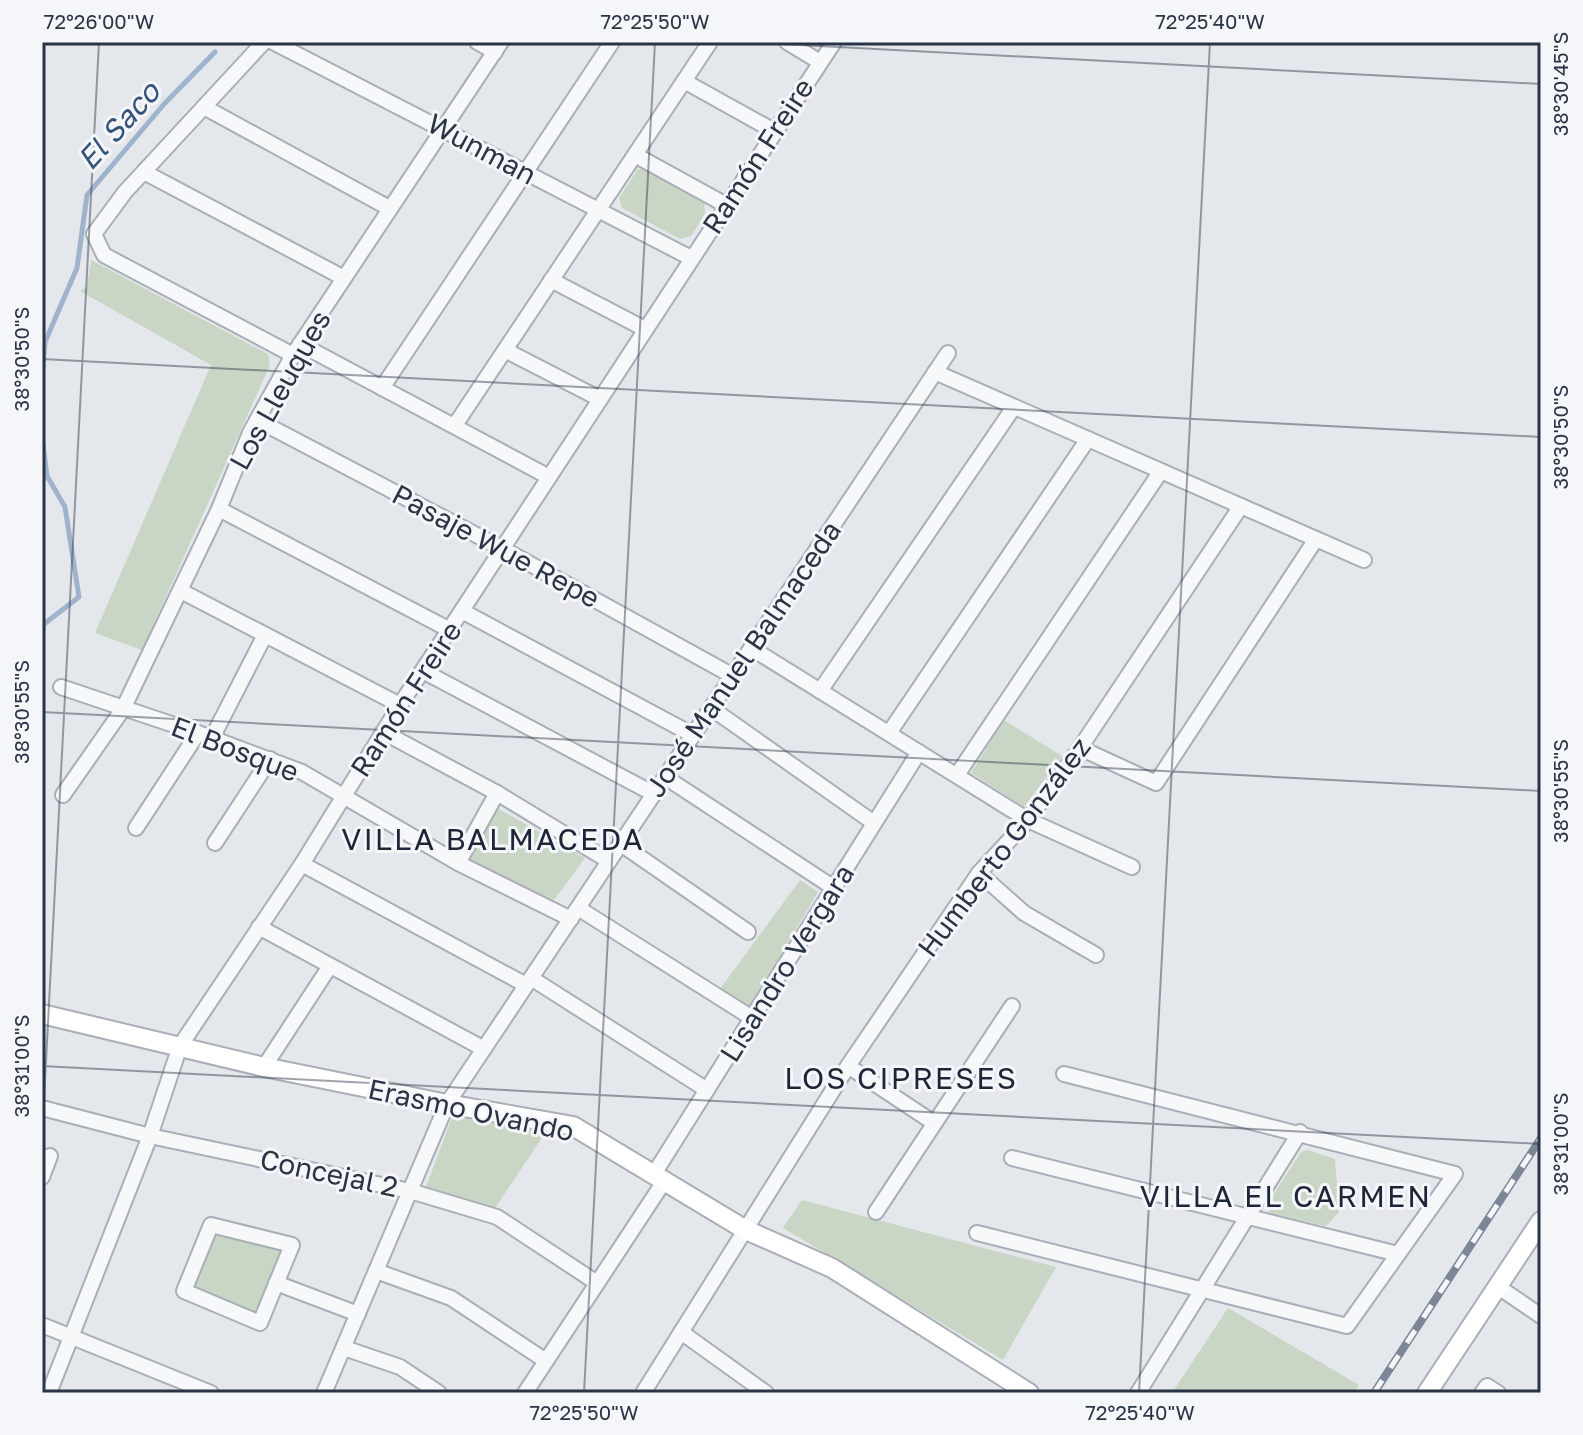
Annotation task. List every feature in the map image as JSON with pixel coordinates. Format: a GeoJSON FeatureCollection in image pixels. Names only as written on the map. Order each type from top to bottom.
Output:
{"type":"FeatureCollection","features":[{"type":"Feature","properties":{"kind":"street"},"geometry":{"type":"LineString","coordinates":[[264,42],[95,230],[97,244],[104,255],[382,388],[549,477]]}},
{"type":"Feature","properties":{"kind":"street","name":"Wunman"},"geometry":{"type":"LineString","coordinates":[[273,42],[691,258]]}},
{"type":"Feature","properties":{"kind":"street"},"geometry":{"type":"LineString","coordinates":[[477,42],[498,47]]}},
{"type":"Feature","properties":{"kind":"street"},"geometry":{"type":"LineString","coordinates":[[382,388],[612,42]]}},
{"type":"Feature","properties":{"kind":"street"},"geometry":{"type":"LineString","coordinates":[[455,425],[710,42]]}},
{"type":"Feature","properties":{"kind":"street"},"geometry":{"type":"LineString","coordinates":[[787,42],[820,62]]}},
{"type":"Feature","properties":{"kind":"street","name":"Ramón Freire"},"geometry":{"type":"LineString","coordinates":[[49,1393],[150,1136],[180,1046],[302,864],[400,705],[834,42]]}},
{"type":"Feature","properties":{"kind":"street","name":"Los Lleuques"},"geometry":{"type":"LineString","coordinates":[[63,795],[123,709],[181,591],[257,420],[297,349],[498,47]]}},
{"type":"Feature","properties":{"kind":"street"},"geometry":{"type":"LineString","coordinates":[[684,81],[774,131]]}},
{"type":"Feature","properties":{"kind":"street"},"geometry":{"type":"LineString","coordinates":[[204,107],[389,208]]}},
{"type":"Feature","properties":{"kind":"street"},"geometry":{"type":"LineString","coordinates":[[635,155],[726,205]]}},
{"type":"Feature","properties":{"kind":"street"},"geometry":{"type":"LineString","coordinates":[[144,172],[344,278]]}},
{"type":"Feature","properties":{"kind":"street"},"geometry":{"type":"LineString","coordinates":[[551,280],[645,329]]}},
{"type":"Feature","properties":{"kind":"street"},"geometry":{"type":"LineString","coordinates":[[505,350],[600,399]]}},
{"type":"Feature","properties":{"kind":"street","name":"José Manuel Balmaceda"},"geometry":{"type":"LineString","coordinates":[[324,1393],[447,1104],[948,353]]}},
{"type":"Feature","properties":{"kind":"street"},"geometry":{"type":"LineString","coordinates":[[935,372],[1364,560]]}},
{"type":"Feature","properties":{"kind":"street"},"geometry":{"type":"LineString","coordinates":[[820,691],[1014,407]]}},
{"type":"Feature","properties":{"kind":"street","name":"Pasaje Wue Repe"},"geometry":{"type":"LineString","coordinates":[[257,420],[503,549],[733,676]]}},
{"type":"Feature","properties":{"kind":"street"},"geometry":{"type":"LineString","coordinates":[[889,733],[1088,439]]}},
{"type":"Feature","properties":{"kind":"street"},"geometry":{"type":"LineString","coordinates":[[957,775],[1161,471]]}},
{"type":"Feature","properties":{"kind":"street","name":"Humberto González"},"geometry":{"type":"LineString","coordinates":[[643,1393],[848,1066],[979,873],[1028,820],[1080,748],[1241,506]]}},
{"type":"Feature","properties":{"kind":"street"},"geometry":{"type":"LineString","coordinates":[[219,509],[450,630]]}},
{"type":"Feature","properties":{"kind":"street"},"geometry":{"type":"LineString","coordinates":[[1080,748],[1156,783],[1316,539]]}},
{"type":"Feature","properties":{"kind":"street"},"geometry":{"type":"LineString","coordinates":[[181,591],[400,705]]}},
{"type":"Feature","properties":{"kind":"street"},"geometry":{"type":"LineString","coordinates":[[462,611],[693,735]]}},
{"type":"Feature","properties":{"kind":"street"},"geometry":{"type":"LineString","coordinates":[[136,828],[205,736],[265,635]]}},
{"type":"Feature","properties":{"kind":"street"},"geometry":{"type":"LineString","coordinates":[[751,648],[1028,820],[1132,867]]}},
{"type":"Feature","properties":{"kind":"street"},"geometry":{"type":"LineString","coordinates":[[423,671],[654,794]]}},
{"type":"Feature","properties":{"kind":"street","name":"El Bosque"},"geometry":{"type":"LineString","coordinates":[[61,687],[302,772],[458,863],[574,914],[752,1018]]}},
{"type":"Feature","properties":{"kind":"street"},"geometry":{"type":"LineString","coordinates":[[711,708],[874,823]]}},
{"type":"Feature","properties":{"kind":"street"},"geometry":{"type":"LineString","coordinates":[[383,732],[497,793],[609,861]]}},
{"type":"Feature","properties":{"kind":"street","name":"Lisandro Vergara"},"geometry":{"type":"LineString","coordinates":[[525,1393],[597,1283],[707,1090],[919,752]]}},
{"type":"Feature","properties":{"kind":"street"},"geometry":{"type":"LineString","coordinates":[[215,843],[270,759]]}},
{"type":"Feature","properties":{"kind":"street"},"geometry":{"type":"LineString","coordinates":[[665,777],[834,888]]}},
{"type":"Feature","properties":{"kind":"street"},"geometry":{"type":"LineString","coordinates":[[458,863],[497,793]]}},
{"type":"Feature","properties":{"kind":"street"},"geometry":{"type":"LineString","coordinates":[[621,844],[748,932]]}},
{"type":"Feature","properties":{"kind":"street"},"geometry":{"type":"LineString","coordinates":[[302,864],[529,982],[707,1090]]}},
{"type":"Feature","properties":{"kind":"street"},"geometry":{"type":"LineString","coordinates":[[979,873],[1024,913],[1096,955]]}},
{"type":"Feature","properties":{"kind":"street"},"geometry":{"type":"LineString","coordinates":[[259,927],[484,1049]]}},
{"type":"Feature","properties":{"kind":"street"},"geometry":{"type":"LineString","coordinates":[[264,1067],[330,966]]}},
{"type":"Feature","properties":{"kind":"street"},"geometry":{"type":"LineString","coordinates":[[876,1212],[1012,1006]]}},
{"type":"Feature","properties":{"kind":"street","name":"Erasmo Ovando"},"geometry":{"type":"LineString","coordinates":[[42,1014],[264,1067],[573,1126],[744,1229],[832,1268],[1006,1387],[1029,1393]]}},
{"type":"Feature","properties":{"kind":"street"},"geometry":{"type":"LineString","coordinates":[[848,1066],[934,1123]]}},
{"type":"Feature","properties":{"kind":"street"},"geometry":{"type":"LineString","coordinates":[[977,1233],[1347,1326],[1455,1174],[1064,1074]]}},
{"type":"Feature","properties":{"kind":"street","name":"Concejal 2"},"geometry":{"type":"LineString","coordinates":[[42,1108],[150,1136],[410,1191],[497,1217],[597,1283]]}},
{"type":"Feature","properties":{"kind":"street"},"geometry":{"type":"LineString","coordinates":[[1138,1393],[1300,1132]]}},
{"type":"Feature","properties":{"kind":"street"},"geometry":{"type":"LineString","coordinates":[[42,1177],[50,1156]]}},
{"type":"Feature","properties":{"kind":"street"},"geometry":{"type":"LineString","coordinates":[[1012,1158],[1398,1254]]}},
{"type":"Feature","properties":{"kind":"street"},"geometry":{"type":"LineString","coordinates":[[1427,1393],[1541,1221]]}},
{"type":"Feature","properties":{"kind":"street"},"geometry":{"type":"LineString","coordinates":[[211,1225],[292,1245],[276,1283],[260,1323],[184,1291],[211,1225]]}},
{"type":"Feature","properties":{"kind":"street"},"geometry":{"type":"LineString","coordinates":[[376,1271],[451,1298],[546,1361]]}},
{"type":"Feature","properties":{"kind":"street"},"geometry":{"type":"LineString","coordinates":[[276,1283],[358,1314]]}},
{"type":"Feature","properties":{"kind":"street"},"geometry":{"type":"LineString","coordinates":[[1497,1286],[1541,1316]]}},
{"type":"Feature","properties":{"kind":"street"},"geometry":{"type":"LineString","coordinates":[[42,1325],[211,1393]]}},
{"type":"Feature","properties":{"kind":"street"},"geometry":{"type":"LineString","coordinates":[[681,1332],[766,1393]]}},
{"type":"Feature","properties":{"kind":"street"},"geometry":{"type":"LineString","coordinates":[[344,1348],[400,1367],[439,1393]]}},
{"type":"Feature","properties":{"kind":"street"},"geometry":{"type":"LineString","coordinates":[[1482,1393],[1487,1386],[1498,1393]]}},
{"type":"Feature","properties":{"kind":"green space"},"geometry":{"type":"Polygon","coordinates":[[[648,168],[704,201],[705,214],[691,236],[680,239],[622,208],[619,198],[638,169],[648,168]]]}},
{"type":"Feature","properties":{"kind":"green space"},"geometry":{"type":"Polygon","coordinates":[[[91,260],[268,354],[270,365],[142,650],[95,633],[211,365],[80,291],[87,287],[91,260]]]}},
{"type":"Feature","properties":{"kind":"green space"},"geometry":{"type":"Polygon","coordinates":[[[1004,720],[1062,756],[1024,807],[971,773],[1004,720]]]}},
{"type":"Feature","properties":{"kind":"green space"},"geometry":{"type":"Polygon","coordinates":[[[497,808],[585,858],[551,904],[468,861],[497,808]]]}},
{"type":"Feature","properties":{"kind":"green space"},"geometry":{"type":"Polygon","coordinates":[[[800,880],[818,892],[750,1007],[720,989],[800,880]]]}},
{"type":"Feature","properties":{"kind":"green space"},"geometry":{"type":"Polygon","coordinates":[[[452,1117],[548,1129],[495,1208],[426,1187],[452,1117]]]}},
{"type":"Feature","properties":{"kind":"green space"},"geometry":{"type":"Polygon","coordinates":[[[1308,1150],[1335,1159],[1339,1212],[1326,1226],[1269,1213],[1268,1203],[1301,1152],[1308,1150]]]}},
{"type":"Feature","properties":{"kind":"green space"},"geometry":{"type":"Polygon","coordinates":[[[802,1200],[1056,1267],[1003,1360],[783,1228],[802,1200]]]}},
{"type":"Feature","properties":{"kind":"green space"},"geometry":{"type":"Polygon","coordinates":[[[211,1226],[291,1246],[259,1322],[185,1291],[211,1226]]]}},
{"type":"Feature","properties":{"kind":"green space"},"geometry":{"type":"Polygon","coordinates":[[[1228,1308],[1359,1385],[1354,1393],[1172,1393],[1228,1308]]]}},
{"type":"Feature","properties":{"kind":"waterway","name":"El Saco"},"geometry":{"type":"LineString","coordinates":[[42,378],[45,342],[77,268],[87,195],[165,103],[215,52]]}},
{"type":"Feature","properties":{"kind":"waterway","name":"El Saco"},"geometry":{"type":"LineString","coordinates":[[42,437],[47,476],[65,507],[79,597],[44,624],[42,635]]}},
{"type":"Feature","properties":{"kind":"railway"},"geometry":{"type":"LineString","coordinates":[[1374,1393],[1541,1138]]}},
{"type":"Feature","properties":{"kind":"district","name":"VILLA BALMACEDA"},"geometry":{"type":"Point","coordinates":[493,840]}},
{"type":"Feature","properties":{"kind":"district","name":"LOS CIPRESES"},"geometry":{"type":"Point","coordinates":[901,1079]}},
{"type":"Feature","properties":{"kind":"district","name":"VILLA EL CARMEN"},"geometry":{"type":"Point","coordinates":[1286,1197]}}]}
